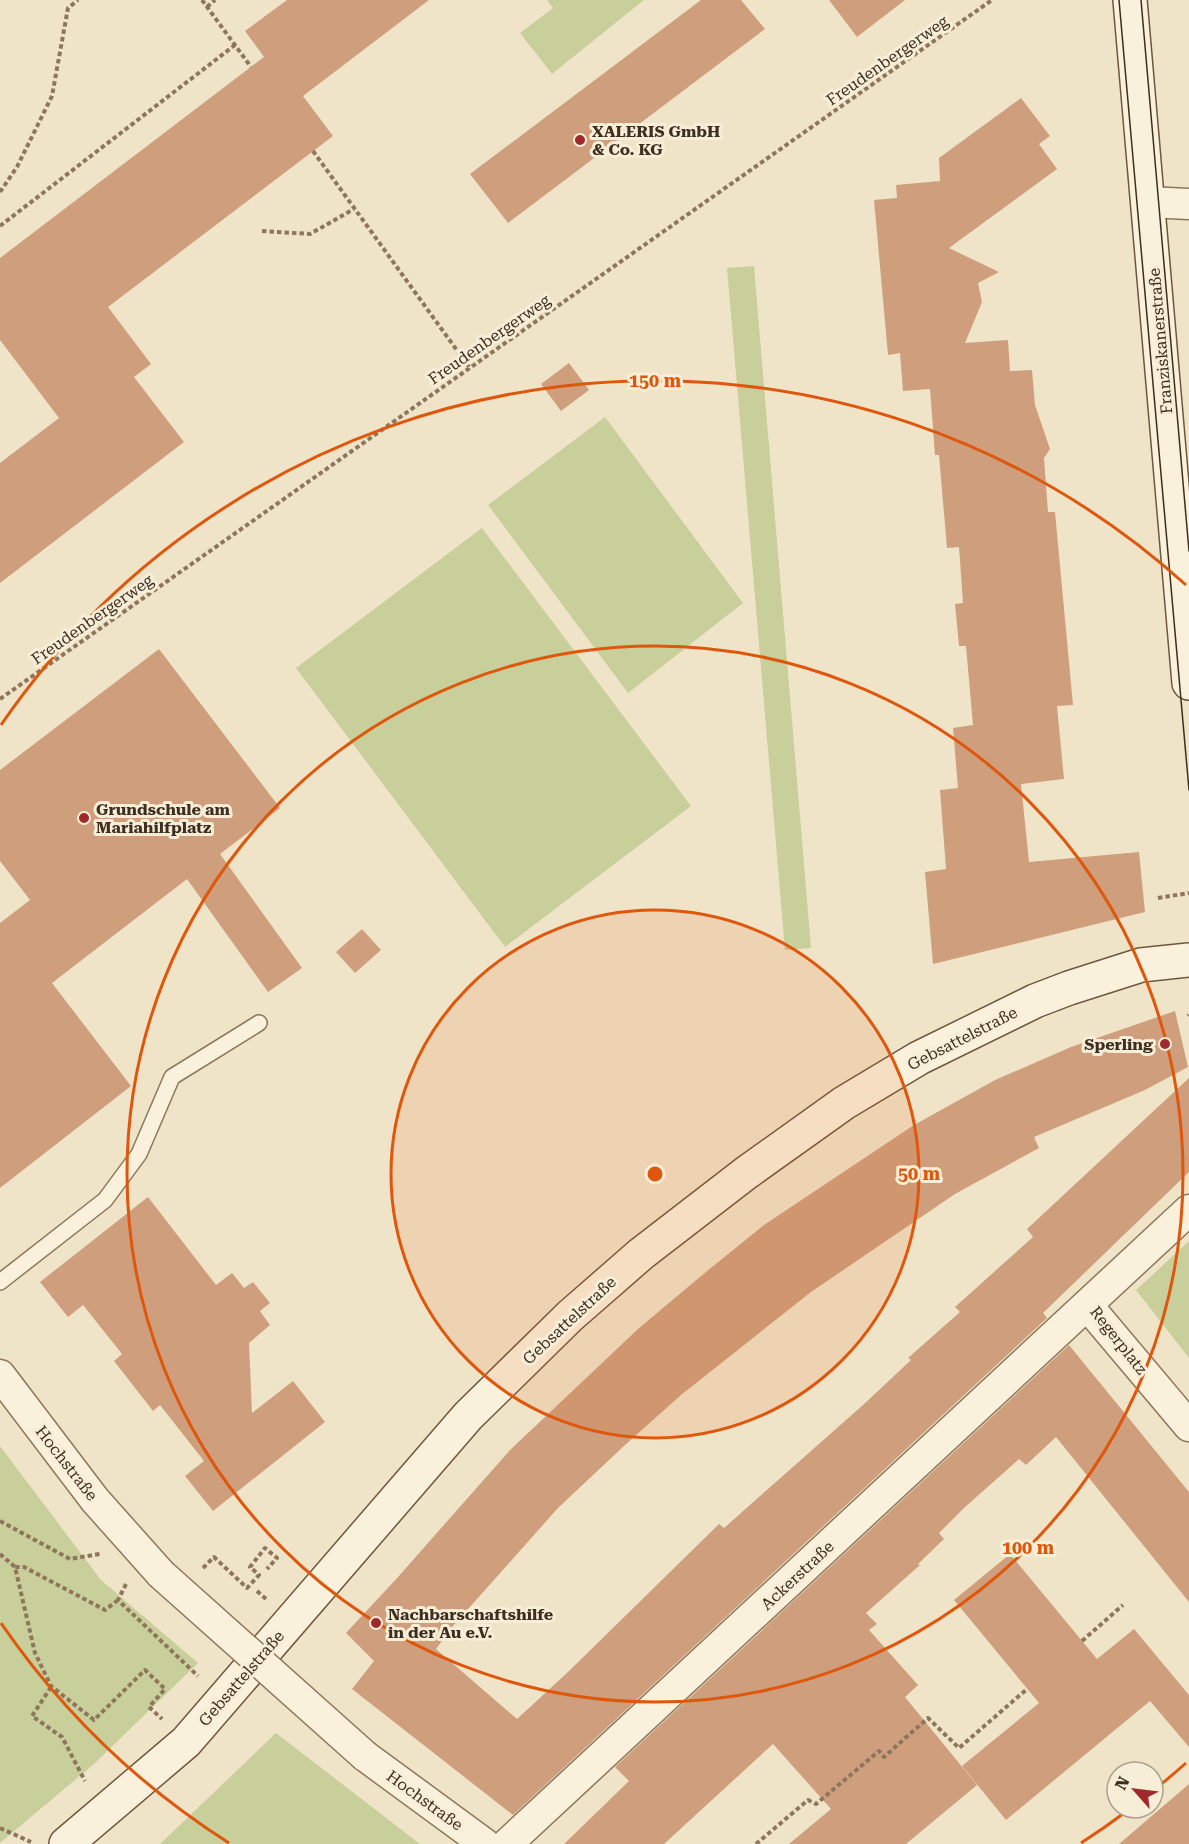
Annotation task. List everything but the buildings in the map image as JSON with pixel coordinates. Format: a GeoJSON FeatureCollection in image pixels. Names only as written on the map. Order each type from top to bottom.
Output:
{"type":"FeatureCollection","features":[{"type":"Feature","properties":{"kind":"street","name":"Franziskanerstraße"},"geometry":{"type":"LineString","coordinates":[[1130,0],[1189,682]]}},
{"type":"Feature","properties":{"kind":"street"},"geometry":{"type":"LineString","coordinates":[[1148,202],[1189,204]]}},
{"type":"Feature","properties":{"kind":"street","name":"Gebsattelstraße"},"geometry":{"type":"LineString","coordinates":[[66,1844],[186,1742],[468,1416],[570,1316],[641,1254],[746,1173],[844,1103],[919,1058],[1069,988],[1141,965],[1189,960]]}},
{"type":"Feature","properties":{"kind":"street","name":"Regerplatz"},"geometry":{"type":"LineString","coordinates":[[1189,1210],[1087,1305],[1189,1426]]}},
{"type":"Feature","properties":{"kind":"street","name":"Ackerstraße"},"geometry":{"type":"LineString","coordinates":[[507,1844],[1087,1305]]}},
{"type":"Feature","properties":{"kind":"street","name":"Hochstraße"},"geometry":{"type":"LineString","coordinates":[[0,1376],[95,1500],[161,1574],[365,1756],[485,1844]]}},
{"type":"Feature","properties":{"kind":"lane"},"geometry":{"type":"LineString","coordinates":[[0,1282],[105,1200],[139,1154],[172,1077],[259,1023]]}},
{"type":"Feature","properties":{"kind":"path"},"geometry":{"type":"LineString","coordinates":[[0,192],[18,167],[52,96],[68,8],[78,0]]}},
{"type":"Feature","properties":{"kind":"path"},"geometry":{"type":"LineString","coordinates":[[202,0],[251,67]]}},
{"type":"Feature","properties":{"kind":"path"},"geometry":{"type":"LineString","coordinates":[[207,7],[215,0]]}},
{"type":"Feature","properties":{"kind":"path","name":"Freudenbergerweg"},"geometry":{"type":"LineString","coordinates":[[0,699],[992,0]]}},
{"type":"Feature","properties":{"kind":"path"},"geometry":{"type":"LineString","coordinates":[[0,226],[235,45]]}},
{"type":"Feature","properties":{"kind":"path"},"geometry":{"type":"LineString","coordinates":[[313,152],[469,367]]}},
{"type":"Feature","properties":{"kind":"path"},"geometry":{"type":"LineString","coordinates":[[262,231],[310,234],[354,209]]}},
{"type":"Feature","properties":{"kind":"path"},"geometry":{"type":"LineString","coordinates":[[1158,898],[1189,893]]}},
{"type":"Feature","properties":{"kind":"path"},"geometry":{"type":"LineString","coordinates":[[0,1521],[70,1558],[139,1547]]}},
{"type":"Feature","properties":{"kind":"path"},"geometry":{"type":"LineString","coordinates":[[227,1570],[247,1588],[259,1575],[250,1567],[265,1548],[278,1558],[267,1569]]}},
{"type":"Feature","properties":{"kind":"path"},"geometry":{"type":"LineString","coordinates":[[0,1554],[15,1568],[34,1653],[51,1686],[94,1720],[145,1670],[165,1689],[149,1707],[156,1713]]}},
{"type":"Feature","properties":{"kind":"path"},"geometry":{"type":"LineString","coordinates":[[15,1568],[24,1567],[105,1610],[118,1600],[124,1590]]}},
{"type":"Feature","properties":{"kind":"path"},"geometry":{"type":"LineString","coordinates":[[118,1600],[180,1660]]}},
{"type":"Feature","properties":{"kind":"path"},"geometry":{"type":"LineString","coordinates":[[1082,1641],[1123,1605]]}},
{"type":"Feature","properties":{"kind":"path"},"geometry":{"type":"LineString","coordinates":[[51,1686],[32,1716],[62,1737],[77,1765]]}},
{"type":"Feature","properties":{"kind":"path"},"geometry":{"type":"LineString","coordinates":[[756,1844],[808,1800],[816,1804],[879,1751],[884,1757],[928,1718],[959,1748],[1027,1689]]}},
{"type":"Feature","properties":{"kind":"path"},"geometry":{"type":"LineString","coordinates":[[0,1828],[35,1844]]}},
{"type":"Feature","properties":{"kind":"green space"},"geometry":{"type":"Polygon","coordinates":[[[547,0],[644,0],[552,74],[520,33],[553,8],[547,0]]]}},
{"type":"Feature","properties":{"kind":"green space"},"geometry":{"type":"Polygon","coordinates":[[[754,266],[811,948],[785,950],[727,268],[754,266]]]}},
{"type":"Feature","properties":{"kind":"green space"},"geometry":{"type":"Polygon","coordinates":[[[605,417],[743,603],[628,693],[488,505],[605,417]]]}},
{"type":"Feature","properties":{"kind":"green space"},"geometry":{"type":"Polygon","coordinates":[[[482,528],[691,806],[505,947],[296,668],[482,528]]]}},
{"type":"Feature","properties":{"kind":"green space"},"geometry":{"type":"Polygon","coordinates":[[[1189,1241],[1189,1358],[1136,1290],[1189,1241]]]}},
{"type":"Feature","properties":{"kind":"green space"},"geometry":{"type":"Polygon","coordinates":[[[0,1446],[101,1580],[198,1663],[94,1764],[0,1843],[0,1446]]]}},
{"type":"Feature","properties":{"kind":"green space"},"geometry":{"type":"Polygon","coordinates":[[[276,1733],[420,1844],[160,1844],[276,1733]]]}},
{"type":"Feature","properties":{"kind":"tram line"},"geometry":{"type":"LineString","coordinates":[[1119,0],[1189,790]]}},
{"type":"Feature","properties":{"kind":"tram line"},"geometry":{"type":"LineString","coordinates":[[1141,0],[1189,551]]}},
{"type":"Feature","properties":{"kind":"place","name":"XALERIS GmbH & Co. KG"},"geometry":{"type":"Point","coordinates":[580,140]}},
{"type":"Feature","properties":{"kind":"place","name":"Grundschule am Mariahilfplatz"},"geometry":{"type":"Point","coordinates":[84,818]}},
{"type":"Feature","properties":{"kind":"place","name":"Sperling"},"geometry":{"type":"Point","coordinates":[1165,1044]}},
{"type":"Feature","properties":{"kind":"place","name":"Nachbarschaftshilfe in der Au e.V."},"geometry":{"type":"Point","coordinates":[376,1623]}}]}
